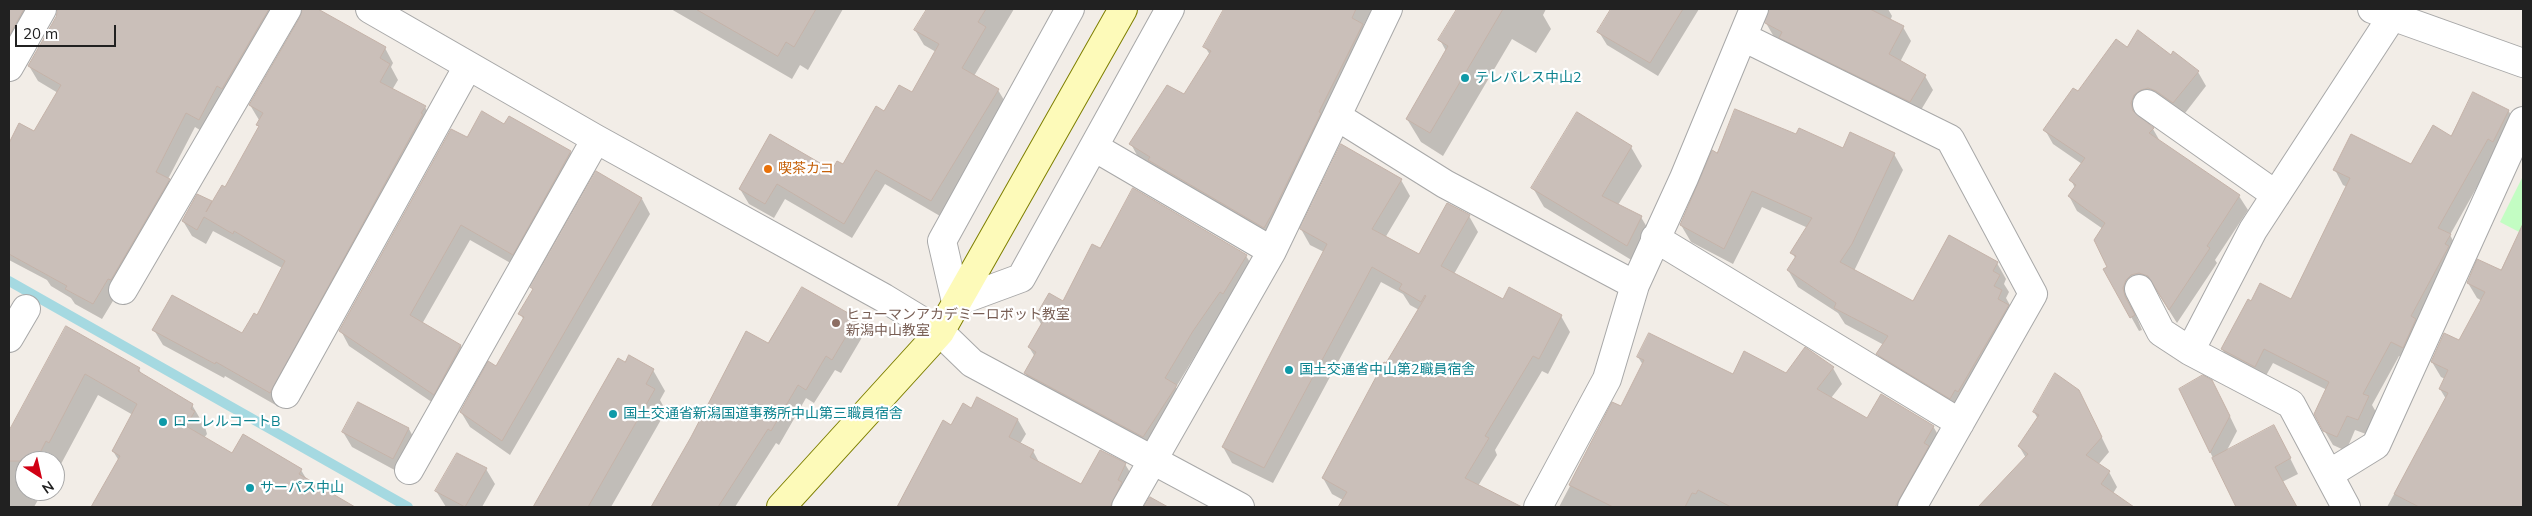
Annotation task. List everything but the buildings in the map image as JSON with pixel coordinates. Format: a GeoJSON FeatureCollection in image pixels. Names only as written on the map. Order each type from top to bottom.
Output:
{"type":"FeatureCollection","features":[{"type":"Feature","properties":{"kind":"street"},"geometry":{"type":"LineString","coordinates":[[9,67],[42,9]]}},
{"type":"Feature","properties":{"kind":"street"},"geometry":{"type":"LineString","coordinates":[[123,290],[287,9]]}},
{"type":"Feature","properties":{"kind":"street"},"geometry":{"type":"LineString","coordinates":[[370,9],[596,139],[884,298],[940,332],[972,363],[1240,507]]}},
{"type":"Feature","properties":{"kind":"street"},"geometry":{"type":"LineString","coordinates":[[956,302],[942,241],[1070,9]]}},
{"type":"Feature","properties":{"kind":"street"},"geometry":{"type":"LineString","coordinates":[[781,507],[940,332],[1124,9]]}},
{"type":"Feature","properties":{"kind":"street"},"geometry":{"type":"LineString","coordinates":[[956,302],[1020,278],[1170,9]]}},
{"type":"Feature","properties":{"kind":"street"},"geometry":{"type":"LineString","coordinates":[[1126,507],[1272,251],[1338,117],[1388,9]]}},
{"type":"Feature","properties":{"kind":"street"},"geometry":{"type":"LineString","coordinates":[[1546,504],[1607,378],[1635,285],[1684,178],[1754,9]]}},
{"type":"Feature","properties":{"kind":"street"},"geometry":{"type":"LineString","coordinates":[[2190,351],[2253,230],[2387,11],[2523,63]]}},
{"type":"Feature","properties":{"kind":"street"},"geometry":{"type":"LineString","coordinates":[[1743,36],[1950,139],[2033,294],[1912,507]]}},
{"type":"Feature","properties":{"kind":"street"},"geometry":{"type":"LineString","coordinates":[[286,394],[468,66]]}},
{"type":"Feature","properties":{"kind":"street"},"geometry":{"type":"LineString","coordinates":[[2147,104],[2276,195]]}},
{"type":"Feature","properties":{"kind":"street"},"geometry":{"type":"LineString","coordinates":[[1338,117],[1445,184],[1635,285]]}},
{"type":"Feature","properties":{"kind":"street"},"geometry":{"type":"LineString","coordinates":[[2329,474],[2376,445],[2523,121]]}},
{"type":"Feature","properties":{"kind":"street"},"geometry":{"type":"LineString","coordinates":[[409,470],[596,139]]}},
{"type":"Feature","properties":{"kind":"street"},"geometry":{"type":"LineString","coordinates":[[1094,147],[1272,251]]}},
{"type":"Feature","properties":{"kind":"street"},"geometry":{"type":"LineString","coordinates":[[1655,238],[1960,423]]}},
{"type":"Feature","properties":{"kind":"street"},"geometry":{"type":"LineString","coordinates":[[2139,288],[2161,332],[2190,351],[2291,404],[2346,507]]}},
{"type":"Feature","properties":{"kind":"street"},"geometry":{"type":"LineString","coordinates":[[9,338],[26,309]]}},
{"type":"Feature","properties":{"kind":"green space"},"geometry":{"type":"Polygon","coordinates":[[[2523,176],[2523,234],[2500,222],[2523,176]]]}},
{"type":"Feature","properties":{"kind":"waterway"},"geometry":{"type":"LineString","coordinates":[[9,281],[408,507]]}},
{"type":"Feature","properties":{"kind":"place","name":"テレパレス中山2"},"geometry":{"type":"Point","coordinates":[1465,78]}},
{"type":"Feature","properties":{"kind":"place","name":"喫茶カコ"},"geometry":{"type":"Point","coordinates":[768,169]}},
{"type":"Feature","properties":{"kind":"place","name":"ヒューマンアカデミーロボット教室 新潟中山教室"},"geometry":{"type":"Point","coordinates":[836,323]}},
{"type":"Feature","properties":{"kind":"place","name":"国土交通省中山第2職員宿舎"},"geometry":{"type":"Point","coordinates":[1289,370]}},
{"type":"Feature","properties":{"kind":"place","name":"国土交通省新潟国道事務所中山第三職員宿舎"},"geometry":{"type":"Point","coordinates":[613,414]}},
{"type":"Feature","properties":{"kind":"place","name":"ローレルコートB"},"geometry":{"type":"Point","coordinates":[163,422]}},
{"type":"Feature","properties":{"kind":"place","name":"サーパス中山"},"geometry":{"type":"Point","coordinates":[250,488]}}]}
